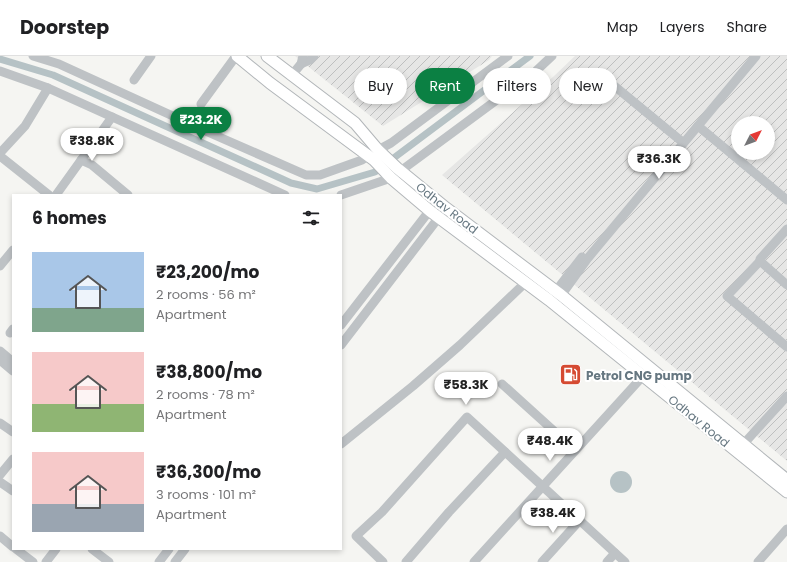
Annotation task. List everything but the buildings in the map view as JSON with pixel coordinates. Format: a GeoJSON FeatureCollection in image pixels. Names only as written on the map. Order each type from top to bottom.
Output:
{"type":"FeatureCollection","features":[{"type":"Feature","properties":{"kind":"main road"},"geometry":{"type":"LineString","coordinates":[[237,56],[270,83],[376,155],[396,172]]}},
{"type":"Feature","properties":{"kind":"main road"},"geometry":{"type":"LineString","coordinates":[[267,56],[291,76],[355,123],[376,155]]}},
{"type":"Feature","properties":{"kind":"main road","name":"Odhav Road"},"geometry":{"type":"LineString","coordinates":[[396,172],[438,201],[740,448],[787,492]]}},
{"type":"Feature","properties":{"kind":"main road","name":"Odhav Road"},"geometry":{"type":"LineString","coordinates":[[396,172],[430,211],[525,283],[555,298],[643,376],[740,448],[787,480]]}},
{"type":"Feature","properties":{"kind":"street"},"geometry":{"type":"LineString","coordinates":[[33,56],[59,64],[306,175],[320,175],[376,155],[508,56]]}},
{"type":"Feature","properties":{"kind":"street"},"geometry":{"type":"LineString","coordinates":[[134,80],[151,56]]}},
{"type":"Feature","properties":{"kind":"street"},"geometry":{"type":"LineString","coordinates":[[200,104],[237,56]]}},
{"type":"Feature","properties":{"kind":"street"},"geometry":{"type":"LineString","coordinates":[[291,76],[302,60],[310,60],[314,56]]}},
{"type":"Feature","properties":{"kind":"street"},"geometry":{"type":"LineString","coordinates":[[342,195],[396,172],[536,71],[552,56]]}},
{"type":"Feature","properties":{"kind":"street"},"geometry":{"type":"LineString","coordinates":[[555,298],[584,254],[749,56]]}},
{"type":"Feature","properties":{"kind":"street"},"geometry":{"type":"LineString","coordinates":[[555,298],[756,56]]}},
{"type":"Feature","properties":{"kind":"street"},"geometry":{"type":"LineString","coordinates":[[0,71],[48,88],[283,194]]}},
{"type":"Feature","properties":{"kind":"street"},"geometry":{"type":"LineString","coordinates":[[48,88],[25,126],[0,155],[48,194]]}},
{"type":"Feature","properties":{"kind":"street"},"geometry":{"type":"LineString","coordinates":[[617,88],[680,140]]}},
{"type":"Feature","properties":{"kind":"street"},"geometry":{"type":"LineString","coordinates":[[57,194],[112,117]]}},
{"type":"Feature","properties":{"kind":"street"},"geometry":{"type":"LineString","coordinates":[[698,126],[787,200]]}},
{"type":"Feature","properties":{"kind":"street"},"geometry":{"type":"LineString","coordinates":[[81,160],[92,165],[127,194]]}},
{"type":"Feature","properties":{"kind":"street"},"geometry":{"type":"LineString","coordinates":[[342,324],[438,201]]}},
{"type":"Feature","properties":{"kind":"street"},"geometry":{"type":"LineString","coordinates":[[342,344],[440,218],[446,208]]}},
{"type":"Feature","properties":{"kind":"street"},"geometry":{"type":"LineString","coordinates":[[787,229],[760,259],[760,261],[727,296],[787,347]]}},
{"type":"Feature","properties":{"kind":"street"},"geometry":{"type":"LineString","coordinates":[[0,266],[12,251]]}},
{"type":"Feature","properties":{"kind":"street"},"geometry":{"type":"LineString","coordinates":[[760,261],[787,285]]}},
{"type":"Feature","properties":{"kind":"street"},"geometry":{"type":"LineString","coordinates":[[342,443],[413,386],[460,345],[525,283]]}},
{"type":"Feature","properties":{"kind":"street"},"geometry":{"type":"LineString","coordinates":[[0,350],[12,361]]}},
{"type":"Feature","properties":{"kind":"street"},"geometry":{"type":"LineString","coordinates":[[0,360],[12,370]]}},
{"type":"Feature","properties":{"kind":"street"},"geometry":{"type":"LineString","coordinates":[[474,562],[643,376]]}},
{"type":"Feature","properties":{"kind":"street"},"geometry":{"type":"LineString","coordinates":[[502,384],[576,450]]}},
{"type":"Feature","properties":{"kind":"street"},"geometry":{"type":"LineString","coordinates":[[740,448],[787,396]]}},
{"type":"Feature","properties":{"kind":"street"},"geometry":{"type":"LineString","coordinates":[[383,562],[356,536],[382,512],[467,417],[625,562]]}},
{"type":"Feature","properties":{"kind":"street"},"geometry":{"type":"LineString","coordinates":[[0,423],[12,431]]}},
{"type":"Feature","properties":{"kind":"street"},"geometry":{"type":"LineString","coordinates":[[406,562],[504,452]]}},
{"type":"Feature","properties":{"kind":"street"},"geometry":{"type":"LineString","coordinates":[[0,475],[12,460]]}},
{"type":"Feature","properties":{"kind":"street"},"geometry":{"type":"LineString","coordinates":[[0,482],[12,491]]}},
{"type":"Feature","properties":{"kind":"street"},"geometry":{"type":"LineString","coordinates":[[542,562],[580,520]]}},
{"type":"Feature","properties":{"kind":"street"},"geometry":{"type":"LineString","coordinates":[[758,562],[787,529]]}},
{"type":"Feature","properties":{"kind":"street"},"geometry":{"type":"LineString","coordinates":[[0,536],[12,545]]}},
{"type":"Feature","properties":{"kind":"street"},"geometry":{"type":"LineString","coordinates":[[17,550],[33,562]]}},
{"type":"Feature","properties":{"kind":"street"},"geometry":{"type":"LineString","coordinates":[[46,562],[55,550]]}},
{"type":"Feature","properties":{"kind":"street"},"geometry":{"type":"LineString","coordinates":[[93,550],[109,562]]}},
{"type":"Feature","properties":{"kind":"street"},"geometry":{"type":"LineString","coordinates":[[159,562],[168,550]]}},
{"type":"Feature","properties":{"kind":"street"},"geometry":{"type":"LineString","coordinates":[[175,562],[184,550]]}},
{"type":"Feature","properties":{"kind":"street"},"geometry":{"type":"LineString","coordinates":[[607,562],[615,553]]}},
{"type":"Feature","properties":{"kind":"shaded area"},"geometry":{"type":"Polygon","coordinates":[[[295,56],[492,56],[489,60],[475,69],[415,68],[415,104],[418,104],[383,126],[355,104],[407,104],[407,68],[354,68],[354,103],[295,56]]]}},
{"type":"Feature","properties":{"kind":"shaded area"},"geometry":{"type":"Polygon","coordinates":[[[575,56],[787,56],[787,461],[442,175],[522,104],[551,104],[551,79],[559,71],[559,104],[617,104],[617,68],[562,68],[575,56]]]}},
{"type":"Feature","properties":{"kind":"shaded area"},"geometry":{"type":"Polygon","coordinates":[[[617,471],[625,471],[632,478],[632,486],[625,493],[617,493],[610,486],[610,478],[617,471]]]}},
{"type":"Feature","properties":{"kind":"waterway"},"geometry":{"type":"LineString","coordinates":[[0,59],[53,75],[291,183],[317,189],[375,172],[530,56]]}},
{"type":"Feature","properties":{"kind":"place","name":"Petrol CNG pump"},"geometry":{"type":"Point","coordinates":[571,375]}}]}
